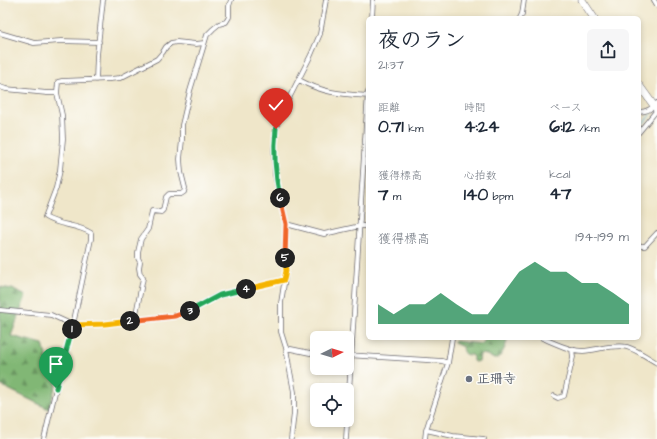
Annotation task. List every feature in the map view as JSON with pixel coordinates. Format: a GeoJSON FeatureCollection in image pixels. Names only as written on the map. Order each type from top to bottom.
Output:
{"type":"FeatureCollection","features":[{"type":"Feature","properties":{"kind":"highway"},"geometry":{"type":"LineString","coordinates":[[582,0],[593,16]]}},
{"type":"Feature","properties":{"kind":"highway"},"geometry":{"type":"LineString","coordinates":[[641,88],[656,107]]}},
{"type":"Feature","properties":{"kind":"street"},"geometry":{"type":"LineString","coordinates":[[96,80],[98,42],[103,0]]}},
{"type":"Feature","properties":{"kind":"street"},"geometry":{"type":"LineString","coordinates":[[136,320],[143,278],[140,274],[140,262],[138,258],[141,239],[148,229],[152,211],[161,212],[163,210],[166,197],[169,194],[181,194],[184,192],[181,172],[182,125],[190,91],[207,35],[219,24],[226,22],[229,17],[230,0],[238,0]]}},
{"type":"Feature","properties":{"kind":"street"},"geometry":{"type":"LineString","coordinates":[[292,439],[294,392],[288,366],[286,348],[281,332],[281,302],[286,271],[286,224],[275,175],[274,146],[279,118],[299,80],[320,34],[326,0]]}},
{"type":"Feature","properties":{"kind":"street"},"geometry":{"type":"LineString","coordinates":[[372,16],[373,0]]}},
{"type":"Feature","properties":{"kind":"street"},"geometry":{"type":"LineString","coordinates":[[521,16],[524,0]]}},
{"type":"Feature","properties":{"kind":"street"},"geometry":{"type":"LineString","coordinates":[[654,0],[657,5]]}},
{"type":"Feature","properties":{"kind":"street"},"geometry":{"type":"LineString","coordinates":[[0,33],[34,43],[61,41],[98,42]]}},
{"type":"Feature","properties":{"kind":"street"},"geometry":{"type":"LineString","coordinates":[[44,439],[73,325],[91,239],[91,233],[86,230],[45,218],[56,188],[61,163],[63,139],[62,114],[57,93],[58,82],[120,78],[157,59],[171,43],[204,43]]}},
{"type":"Feature","properties":{"kind":"street"},"geometry":{"type":"LineString","coordinates":[[299,80],[312,87],[334,93],[366,96]]}},
{"type":"Feature","properties":{"kind":"street"},"geometry":{"type":"LineString","coordinates":[[0,87],[6,89],[57,93]]}},
{"type":"Feature","properties":{"kind":"street"},"geometry":{"type":"LineString","coordinates":[[641,112],[648,111],[656,107]]}},
{"type":"Feature","properties":{"kind":"street"},"geometry":{"type":"LineString","coordinates":[[641,129],[656,107]]}},
{"type":"Feature","properties":{"kind":"street"},"geometry":{"type":"LineString","coordinates":[[352,331],[366,128]]}},
{"type":"Feature","properties":{"kind":"street"},"geometry":{"type":"LineString","coordinates":[[286,224],[324,234],[366,226]]}},
{"type":"Feature","properties":{"kind":"street"},"geometry":{"type":"LineString","coordinates":[[641,246],[646,246],[657,233]]}},
{"type":"Feature","properties":{"kind":"street"},"geometry":{"type":"LineString","coordinates":[[0,310],[51,315],[73,325],[105,324],[175,316],[191,311],[220,295],[284,280]]}},
{"type":"Feature","properties":{"kind":"street"},"geometry":{"type":"LineString","coordinates":[[425,439],[426,430],[448,363],[452,340]]}},
{"type":"Feature","properties":{"kind":"street"},"geometry":{"type":"LineString","coordinates":[[547,340],[581,351],[625,347],[634,350],[657,363]]}},
{"type":"Feature","properties":{"kind":"street"},"geometry":{"type":"LineString","coordinates":[[286,348],[310,353]]}},
{"type":"Feature","properties":{"kind":"street"},"geometry":{"type":"LineString","coordinates":[[554,396],[558,398],[564,396],[573,357],[572,349]]}},
{"type":"Feature","properties":{"kind":"street"},"geometry":{"type":"LineString","coordinates":[[354,355],[442,361],[448,363]]}},
{"type":"Feature","properties":{"kind":"street"},"geometry":{"type":"LineString","coordinates":[[346,439],[349,375]]}},
{"type":"Feature","properties":{"kind":"street"},"geometry":{"type":"LineString","coordinates":[[426,430],[452,436],[484,439]]}},
{"type":"Feature","properties":{"kind":"green space"},"geometry":{"type":"Polygon","coordinates":[[[0,287],[12,289],[26,296],[11,336],[43,344],[49,367],[61,367],[49,409],[0,385],[0,287]]]}},
{"type":"Feature","properties":{"kind":"green space"},"geometry":{"type":"Polygon","coordinates":[[[484,340],[507,340],[503,352],[497,359],[480,354],[479,361],[476,362],[473,361],[472,355],[464,354],[463,347],[454,343],[454,341],[482,344],[484,340]]]}},
{"type":"Feature","properties":{"kind":"waterway"},"geometry":{"type":"LineString","coordinates":[[641,126],[654,110]]}},
{"type":"Feature","properties":{"kind":"place","name":"正珊寺"},"geometry":{"type":"Point","coordinates":[469,379]}},
{"type":"Feature","properties":{"kind":"route"},"geometry":{"type":"LineString","coordinates":[[56,388],[73,325],[105,324],[175,316],[191,311],[220,295],[284,280],[286,271],[286,224],[275,175],[274,146],[276,129]]}}]}
